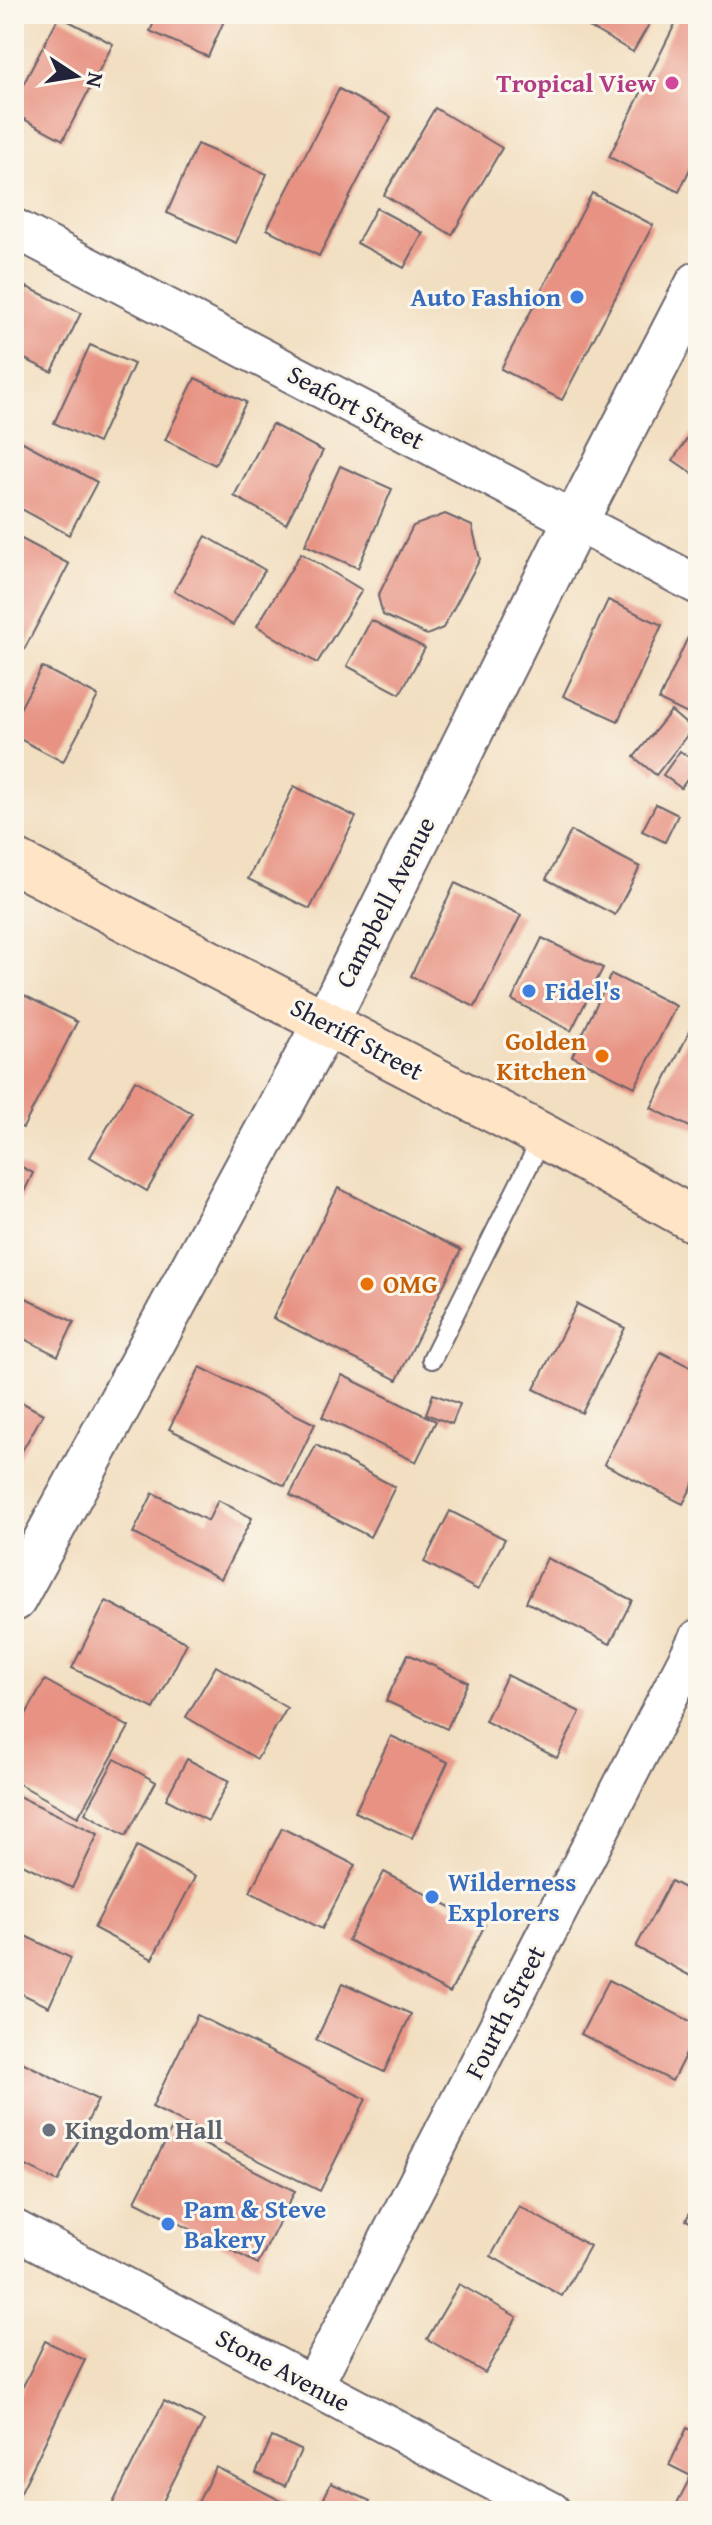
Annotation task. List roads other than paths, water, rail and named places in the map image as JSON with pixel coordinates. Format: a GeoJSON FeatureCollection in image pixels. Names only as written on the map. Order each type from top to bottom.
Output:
{"type":"FeatureCollection","features":[{"type":"Feature","properties":{"kind":"main road","name":"Sheriff Street"},"geometry":{"type":"LineString","coordinates":[[14,861],[543,1136],[698,1222]]}},
{"type":"Feature","properties":{"kind":"street","name":"Seafort Street"},"geometry":{"type":"LineString","coordinates":[[14,228],[698,585]]}},
{"type":"Feature","properties":{"kind":"street","name":"Campbell Avenue"},"geometry":{"type":"LineString","coordinates":[[14,1599],[326,1022],[575,522],[698,284]]}},
{"type":"Feature","properties":{"kind":"street","name":"Fourth Street"},"geometry":{"type":"LineString","coordinates":[[313,2386],[698,1639]]}},
{"type":"Feature","properties":{"kind":"street","name":"Stone Avenue"},"geometry":{"type":"LineString","coordinates":[[14,2229],[551,2511]]}},
{"type":"Feature","properties":{"kind":"lane"},"geometry":{"type":"LineString","coordinates":[[432,1359],[543,1136]]}},
{"type":"Feature","properties":{"kind":"place","name":"Tropical View"},"geometry":{"type":"Point","coordinates":[672,83]}},
{"type":"Feature","properties":{"kind":"place","name":"Auto Fashion"},"geometry":{"type":"Point","coordinates":[577,297]}},
{"type":"Feature","properties":{"kind":"place","name":"Fidel's"},"geometry":{"type":"Point","coordinates":[529,991]}},
{"type":"Feature","properties":{"kind":"place","name":"Golden Kitchen"},"geometry":{"type":"Point","coordinates":[602,1056]}},
{"type":"Feature","properties":{"kind":"place","name":"OMG"},"geometry":{"type":"Point","coordinates":[367,1284]}},
{"type":"Feature","properties":{"kind":"place","name":"Wilderness Explorers"},"geometry":{"type":"Point","coordinates":[432,1897]}},
{"type":"Feature","properties":{"kind":"place","name":"Kingdom Hall"},"geometry":{"type":"Point","coordinates":[49,2130]}},
{"type":"Feature","properties":{"kind":"place","name":"Pam & Steve Bakery"},"geometry":{"type":"Point","coordinates":[168,2224]}}]}
